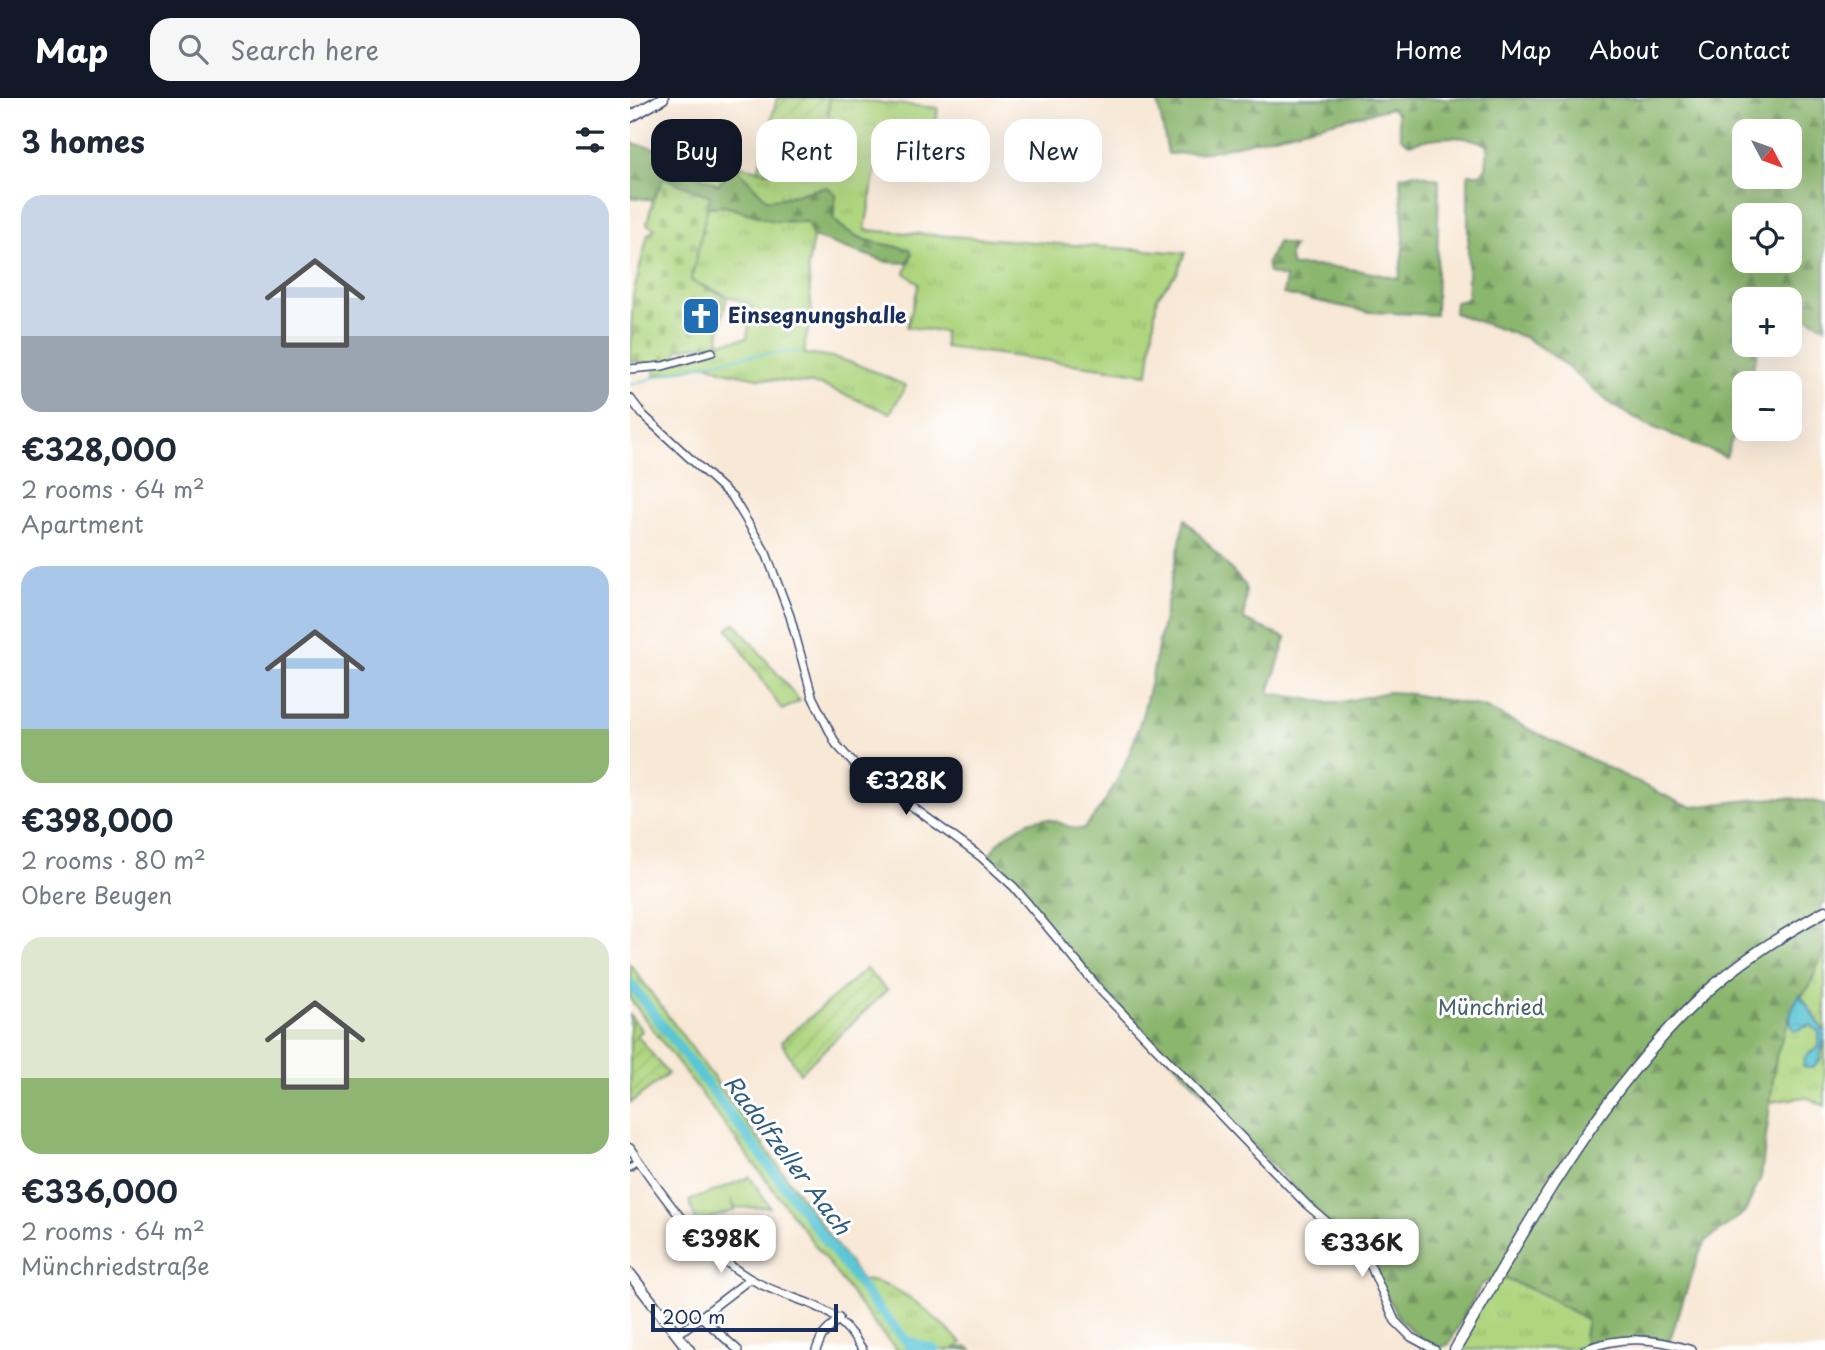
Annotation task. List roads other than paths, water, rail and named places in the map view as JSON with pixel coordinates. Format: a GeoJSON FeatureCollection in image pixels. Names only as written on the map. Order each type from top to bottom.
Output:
{"type":"FeatureCollection","features":[{"type":"Feature","properties":{"kind":"main road"},"geometry":{"type":"LineString","coordinates":[[630,117],[663,98]]}},
{"type":"Feature","properties":{"kind":"main road"},"geometry":{"type":"LineString","coordinates":[[1455,1350],[1588,1132],[1661,1038],[1701,997],[1741,963],[1825,911]]}},
{"type":"Feature","properties":{"kind":"main road"},"geometry":{"type":"LineString","coordinates":[[630,1274],[688,1350]]}},
{"type":"Feature","properties":{"kind":"street"},"geometry":{"type":"LineString","coordinates":[[630,369],[663,366],[712,352]]}},
{"type":"Feature","properties":{"kind":"street"},"geometry":{"type":"LineString","coordinates":[[630,398],[643,415],[733,498],[744,512],[766,553],[790,616],[807,668],[812,696],[825,727],[846,757],[993,866],[1093,982],[1296,1192],[1368,1261],[1388,1311],[1402,1329],[1435,1350]]}},
{"type":"Feature","properties":{"kind":"street"},"geometry":{"type":"LineString","coordinates":[[630,1149],[677,1214],[707,1246],[750,1279],[817,1304],[839,1318],[863,1350]]}},
{"type":"Feature","properties":{"kind":"street"},"geometry":{"type":"LineString","coordinates":[[630,1166],[638,1160]]}},
{"type":"Feature","properties":{"kind":"street"},"geometry":{"type":"LineString","coordinates":[[677,1335],[750,1279]]}},
{"type":"Feature","properties":{"kind":"street"},"geometry":{"type":"LineString","coordinates":[[700,1316],[738,1350]]}},
{"type":"Feature","properties":{"kind":"street"},"geometry":{"type":"LineString","coordinates":[[816,1350],[822,1336],[839,1318]]}},
{"type":"Feature","properties":{"kind":"street"},"geometry":{"type":"LineString","coordinates":[[1584,1350],[1623,1340],[1648,1338],[1692,1350]]}},
{"type":"Feature","properties":{"kind":"water"},"geometry":{"type":"Polygon","coordinates":[[[1800,994],[1825,1033],[1820,1060],[1813,1068],[1803,1067],[1805,1057],[1819,1047],[1819,1032],[1811,1025],[1794,1031],[1790,1021],[1792,1008],[1800,994]]]}},
{"type":"Feature","properties":{"kind":"waterway"},"geometry":{"type":"LineString","coordinates":[[630,385],[713,362],[799,352]]}},
{"type":"Feature","properties":{"kind":"waterway","name":"Radolfzeller Aach"},"geometry":{"type":"LineString","coordinates":[[630,983],[875,1305],[914,1350]]}},
{"type":"Feature","properties":{"kind":"waterway"},"geometry":{"type":"LineString","coordinates":[[908,1341],[935,1350]]}},
{"type":"Feature","properties":{"kind":"place","name":"Einsegnungshalle"},"geometry":{"type":"Point","coordinates":[701,316]}},
{"type":"Feature","properties":{"kind":"park label","name":"Münchried"},"geometry":{"type":"Point","coordinates":[1491,1008]}}]}
